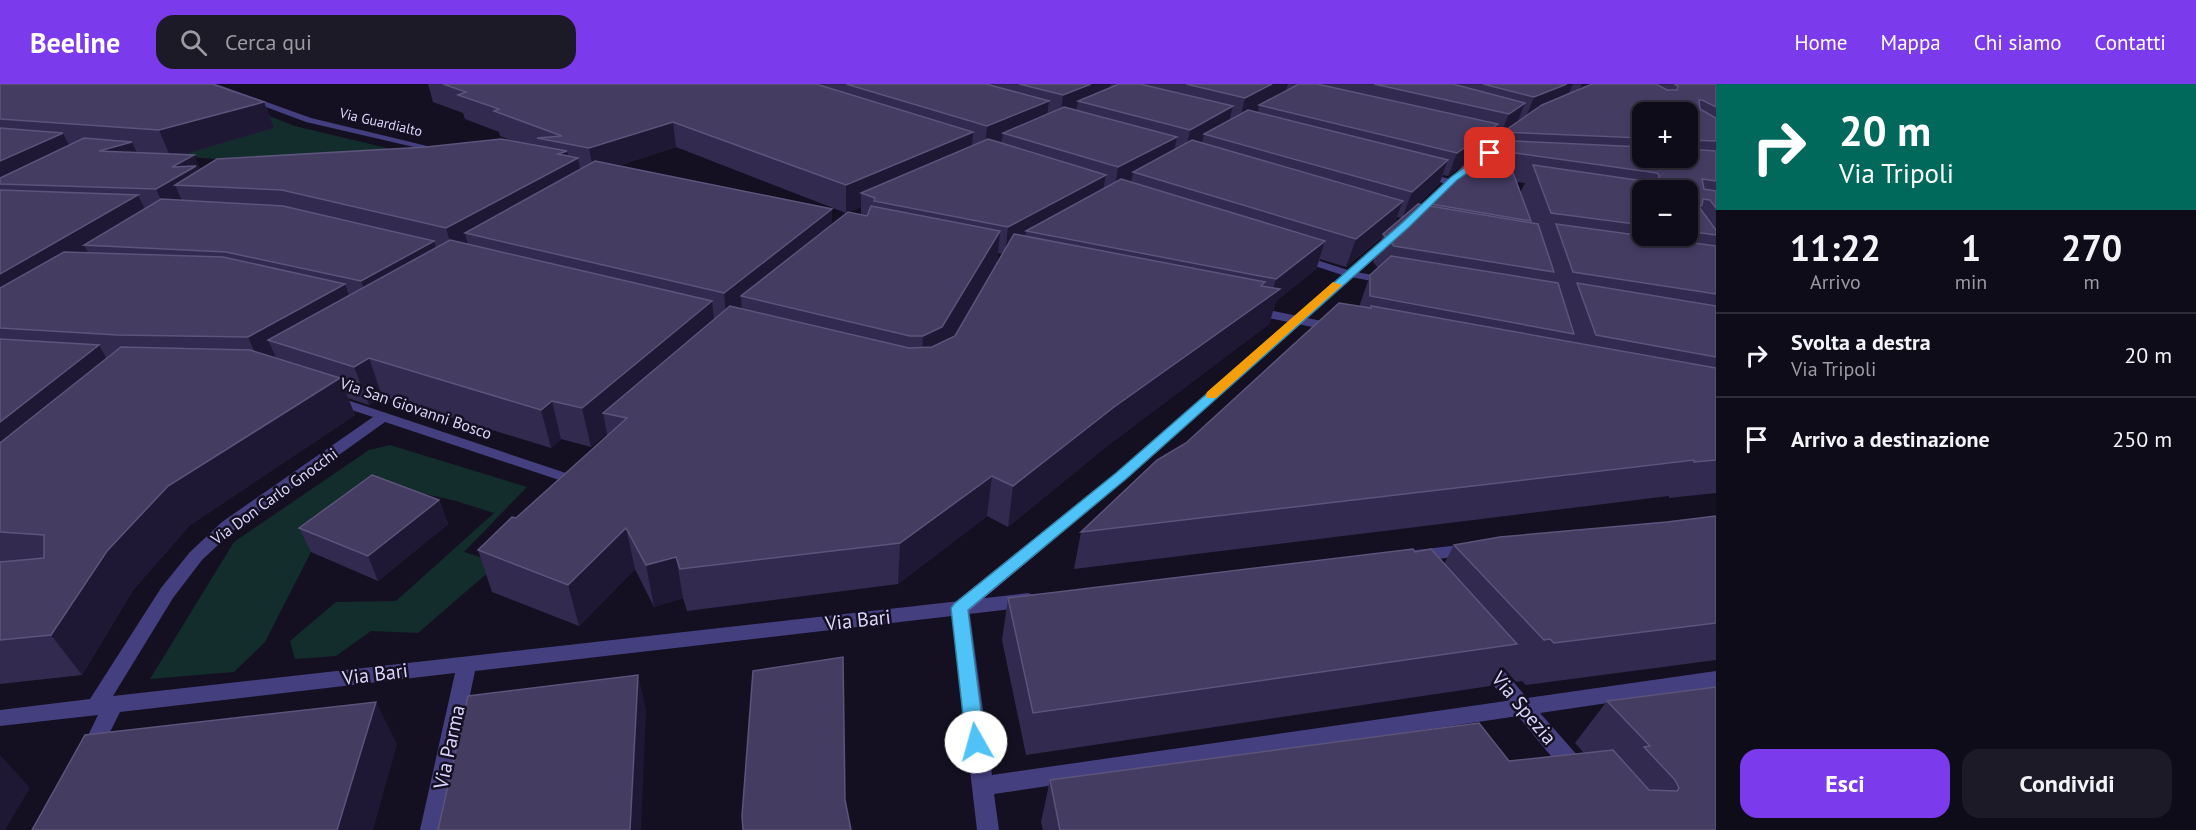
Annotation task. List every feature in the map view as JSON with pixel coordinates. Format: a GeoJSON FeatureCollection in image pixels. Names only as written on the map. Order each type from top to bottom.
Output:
{"type":"FeatureCollection","features":[{"type":"Feature","properties":{"kind":"main road"},"geometry":{"type":"LineString","coordinates":[[960,608],[1121,476],[1405,225]]}},
{"type":"Feature","properties":{"kind":"street","name":"Via Guardialto"},"geometry":{"type":"LineString","coordinates":[[209,84],[309,120],[413,150],[459,154]]}},
{"type":"Feature","properties":{"kind":"street"},"geometry":{"type":"LineString","coordinates":[[1415,173],[1455,181]]}},
{"type":"Feature","properties":{"kind":"street"},"geometry":{"type":"LineString","coordinates":[[1294,256],[1349,274],[1397,282]]}},
{"type":"Feature","properties":{"kind":"street"},"geometry":{"type":"LineString","coordinates":[[1247,310],[1354,332]]}},
{"type":"Feature","properties":{"kind":"street","name":"Via San Giovanni Bosco"},"geometry":{"type":"LineString","coordinates":[[321,396],[567,478]]}},
{"type":"Feature","properties":{"kind":"street","name":"Via Don Carlo Gnocchi"},"geometry":{"type":"LineString","coordinates":[[82,767],[105,706],[166,593],[196,556],[228,526],[384,416]]}},
{"type":"Feature","properties":{"kind":"street"},"geometry":{"type":"LineString","coordinates":[[1411,576],[1396,559],[1491,547]]}},
{"type":"Feature","properties":{"kind":"street","name":"Via Bari"},"geometry":{"type":"LineString","coordinates":[[0,718],[1042,599]]}},
{"type":"Feature","properties":{"kind":"street"},"geometry":{"type":"LineString","coordinates":[[960,608],[988,830]]}},
{"type":"Feature","properties":{"kind":"street","name":"Via Spezia"},"geometry":{"type":"LineString","coordinates":[[1471,646],[1590,786]]}},
{"type":"Feature","properties":{"kind":"street","name":"Via Parma"},"geometry":{"type":"LineString","coordinates":[[431,830],[467,663]]}},
{"type":"Feature","properties":{"kind":"street"},"geometry":{"type":"LineString","coordinates":[[981,786],[1716,679]]}},
{"type":"Feature","properties":{"kind":"green space"},"geometry":{"type":"Polygon","coordinates":[[[217,96],[295,126],[391,149],[394,152],[310,167],[97,149],[217,96]]]}},
{"type":"Feature","properties":{"kind":"green space"},"geometry":{"type":"Polygon","coordinates":[[[390,445],[527,487],[464,552],[499,563],[418,633],[371,631],[336,656],[295,659],[290,641],[336,602],[396,601],[494,513],[456,501],[394,487],[311,552],[265,642],[234,672],[150,679],[234,542],[369,450],[390,445]]]}},
{"type":"Feature","properties":{"kind":"building"},"geometry":{"type":"Polygon","coordinates":[[[0,84],[212,84],[264,102],[159,130],[0,119],[0,84]]]}},
{"type":"Feature","properties":{"kind":"building"},"geometry":{"type":"Polygon","coordinates":[[[443,84],[816,84],[973,132],[846,185],[673,122],[589,148],[537,138],[562,136],[494,111],[499,109],[458,95],[466,92],[443,84]]]}},
{"type":"Feature","properties":{"kind":"building"},"geometry":{"type":"Polygon","coordinates":[[[846,84],[986,84],[1049,101],[987,126],[846,84]]]}},
{"type":"Feature","properties":{"kind":"building"},"geometry":{"type":"Polygon","coordinates":[[[1019,84],[1091,84],[1063,95],[1019,84]]]}},
{"type":"Feature","properties":{"kind":"building"},"geometry":{"type":"Polygon","coordinates":[[[1119,84],[1140,84],[1233,106],[1190,130],[1078,101],[1119,84]]]}},
{"type":"Feature","properties":{"kind":"building"},"geometry":{"type":"Polygon","coordinates":[[[1186,84],[1272,84],[1245,98],[1186,84]]]}},
{"type":"Feature","properties":{"kind":"building"},"geometry":{"type":"Polygon","coordinates":[[[1299,84],[1317,84],[1498,124],[1457,153],[1259,105],[1299,84]]]}},
{"type":"Feature","properties":{"kind":"building"},"geometry":{"type":"Polygon","coordinates":[[[1374,84],[1453,84],[1525,103],[1509,114],[1374,84]]]}},
{"type":"Feature","properties":{"kind":"building"},"geometry":{"type":"Polygon","coordinates":[[[1483,84],[1567,84],[1534,97],[1483,84]]]}},
{"type":"Feature","properties":{"kind":"building"},"geometry":{"type":"Polygon","coordinates":[[[1592,84],[1656,84],[1667,90],[1677,90],[1678,86],[1674,84],[1716,84],[1716,107],[1699,100],[1700,109],[1716,118],[1716,141],[1698,140],[1698,102],[1632,102],[1632,138],[1503,132],[1542,105],[1592,84]]]}},
{"type":"Feature","properties":{"kind":"building"},"geometry":{"type":"Polygon","coordinates":[[[1064,107],[1177,137],[1118,167],[1003,133],[1064,107]]]}},
{"type":"Feature","properties":{"kind":"building"},"geometry":{"type":"Polygon","coordinates":[[[1248,110],[1448,160],[1412,192],[1204,134],[1248,110]]]}},
{"type":"Feature","properties":{"kind":"building"},"geometry":{"type":"Polygon","coordinates":[[[0,128],[63,133],[0,161],[0,128]]]}},
{"type":"Feature","properties":{"kind":"building"},"geometry":{"type":"Polygon","coordinates":[[[84,138],[132,142],[99,151],[194,155],[172,167],[196,166],[156,189],[0,184],[0,178],[84,138]]]}},
{"type":"Feature","properties":{"kind":"building"},"geometry":{"type":"Polygon","coordinates":[[[501,139],[567,151],[558,154],[578,158],[446,228],[282,190],[175,185],[217,159],[426,147],[501,139]]]}},
{"type":"Feature","properties":{"kind":"building"},"geometry":{"type":"Polygon","coordinates":[[[988,139],[1106,175],[1008,227],[874,201],[875,198],[861,193],[988,139]]]}},
{"type":"Feature","properties":{"kind":"building"},"geometry":{"type":"Polygon","coordinates":[[[1192,140],[1403,201],[1356,239],[1133,172],[1192,140]]]}},
{"type":"Feature","properties":{"kind":"building"},"geometry":{"type":"Polygon","coordinates":[[[1491,140],[1632,147],[1632,168],[1698,168],[1698,150],[1716,151],[1716,181],[1702,179],[1704,189],[1716,191],[1716,208],[1710,200],[1703,199],[1699,207],[1716,230],[1716,235],[1698,232],[1698,180],[1659,180],[1657,173],[1479,148],[1491,140]]]}},
{"type":"Feature","properties":{"kind":"building"},"geometry":{"type":"Polygon","coordinates":[[[595,161],[832,209],[724,293],[465,233],[595,161]]]}},
{"type":"Feature","properties":{"kind":"building"},"geometry":{"type":"Polygon","coordinates":[[[1533,165],[1636,180],[1632,180],[1632,224],[1551,213],[1533,165]]]}},
{"type":"Feature","properties":{"kind":"building"},"geometry":{"type":"Polygon","coordinates":[[[1464,166],[1513,173],[1531,221],[1425,203],[1464,166]]]}},
{"type":"Feature","properties":{"kind":"building"},"geometry":{"type":"Polygon","coordinates":[[[1121,179],[1325,241],[1276,279],[1026,231],[1121,179]]]}},
{"type":"Feature","properties":{"kind":"building"},"geometry":{"type":"Polygon","coordinates":[[[0,190],[138,195],[0,274],[0,190]]]}},
{"type":"Feature","properties":{"kind":"building"},"geometry":{"type":"Polygon","coordinates":[[[161,199],[283,206],[434,241],[361,281],[226,252],[84,245],[161,199]]]}},
{"type":"Feature","properties":{"kind":"building"},"geometry":{"type":"Polygon","coordinates":[[[1418,204],[1538,224],[1554,272],[1394,246],[1383,234],[1418,204]]]}},
{"type":"Feature","properties":{"kind":"building"},"geometry":{"type":"Polygon","coordinates":[[[871,206],[1000,231],[942,327],[923,336],[910,336],[741,296],[848,212],[867,216],[871,206]]]}},
{"type":"Feature","properties":{"kind":"building"},"geometry":{"type":"Polygon","coordinates":[[[1556,224],[1632,234],[1632,246],[1698,246],[1698,244],[1716,246],[1716,294],[1573,272],[1556,224]]]}},
{"type":"Feature","properties":{"kind":"building"},"geometry":{"type":"Polygon","coordinates":[[[1014,234],[1265,282],[1261,286],[1280,289],[1114,407],[1013,486],[992,476],[900,543],[680,569],[676,557],[646,565],[626,528],[568,585],[478,550],[512,517],[516,518],[627,418],[603,413],[730,306],[909,348],[932,347],[955,336],[1014,234]]]}},
{"type":"Feature","properties":{"kind":"building"},"geometry":{"type":"Polygon","coordinates":[[[450,240],[712,301],[582,408],[552,401],[541,410],[369,358],[354,367],[268,340],[450,240]]]}},
{"type":"Feature","properties":{"kind":"building"},"geometry":{"type":"Polygon","coordinates":[[[64,252],[223,257],[345,284],[248,337],[118,335],[0,328],[0,288],[64,252]]]}},
{"type":"Feature","properties":{"kind":"building"},"geometry":{"type":"Polygon","coordinates":[[[1391,256],[1558,283],[1574,334],[1370,296],[1370,275],[1391,256]]]}},
{"type":"Feature","properties":{"kind":"building"},"geometry":{"type":"Polygon","coordinates":[[[1577,283],[1716,306],[1716,357],[1596,335],[1577,283]]]}},
{"type":"Feature","properties":{"kind":"building"},"geometry":{"type":"Polygon","coordinates":[[[1339,303],[1371,308],[1371,306],[1716,368],[1716,460],[1694,462],[1694,460],[1081,532],[1157,460],[1186,443],[1339,303]]]}},
{"type":"Feature","properties":{"kind":"building"},"geometry":{"type":"Polygon","coordinates":[[[0,339],[99,345],[0,422],[0,339]]]}},
{"type":"Feature","properties":{"kind":"building"},"geometry":{"type":"Polygon","coordinates":[[[121,347],[250,350],[340,378],[168,486],[107,551],[51,635],[0,640],[0,562],[44,558],[44,535],[0,532],[0,443],[121,347]]]}},
{"type":"Feature","properties":{"kind":"building"},"geometry":{"type":"Polygon","coordinates":[[[372,475],[439,500],[368,556],[299,528],[372,475]]]}},
{"type":"Feature","properties":{"kind":"building"},"geometry":{"type":"Polygon","coordinates":[[[1716,516],[1716,623],[1554,643],[1550,639],[1544,640],[1454,545],[1500,537],[1716,516]]]}},
{"type":"Feature","properties":{"kind":"building"},"geometry":{"type":"Polygon","coordinates":[[[1413,549],[1415,552],[1431,549],[1517,644],[1033,713],[1008,598],[1413,549]]]}},
{"type":"Feature","properties":{"kind":"building"},"geometry":{"type":"Polygon","coordinates":[[[843,657],[845,800],[851,830],[743,830],[742,816],[753,671],[843,657]]]}},
{"type":"Feature","properties":{"kind":"building"},"geometry":{"type":"Polygon","coordinates":[[[638,675],[630,830],[438,830],[468,696],[638,675]]]}},
{"type":"Feature","properties":{"kind":"building"},"geometry":{"type":"Polygon","coordinates":[[[1716,687],[1716,830],[1060,830],[1050,780],[1479,723],[1509,761],[1613,750],[1649,790],[1677,791],[1679,788],[1675,780],[1644,747],[1650,746],[1607,701],[1716,687]]]}},
{"type":"Feature","properties":{"kind":"building"},"geometry":{"type":"Polygon","coordinates":[[[376,702],[337,830],[32,830],[85,735],[376,702]]]}},
{"type":"Feature","properties":{"kind":"slow traffic"},"geometry":{"type":"LineString","coordinates":[[1212,395],[1337,285]]}},
{"type":"Feature","properties":{"kind":"route"},"geometry":{"type":"LineString","coordinates":[[976,742],[960,608],[1121,476],[1405,225],[1454,178],[1490,153]]}}]}
